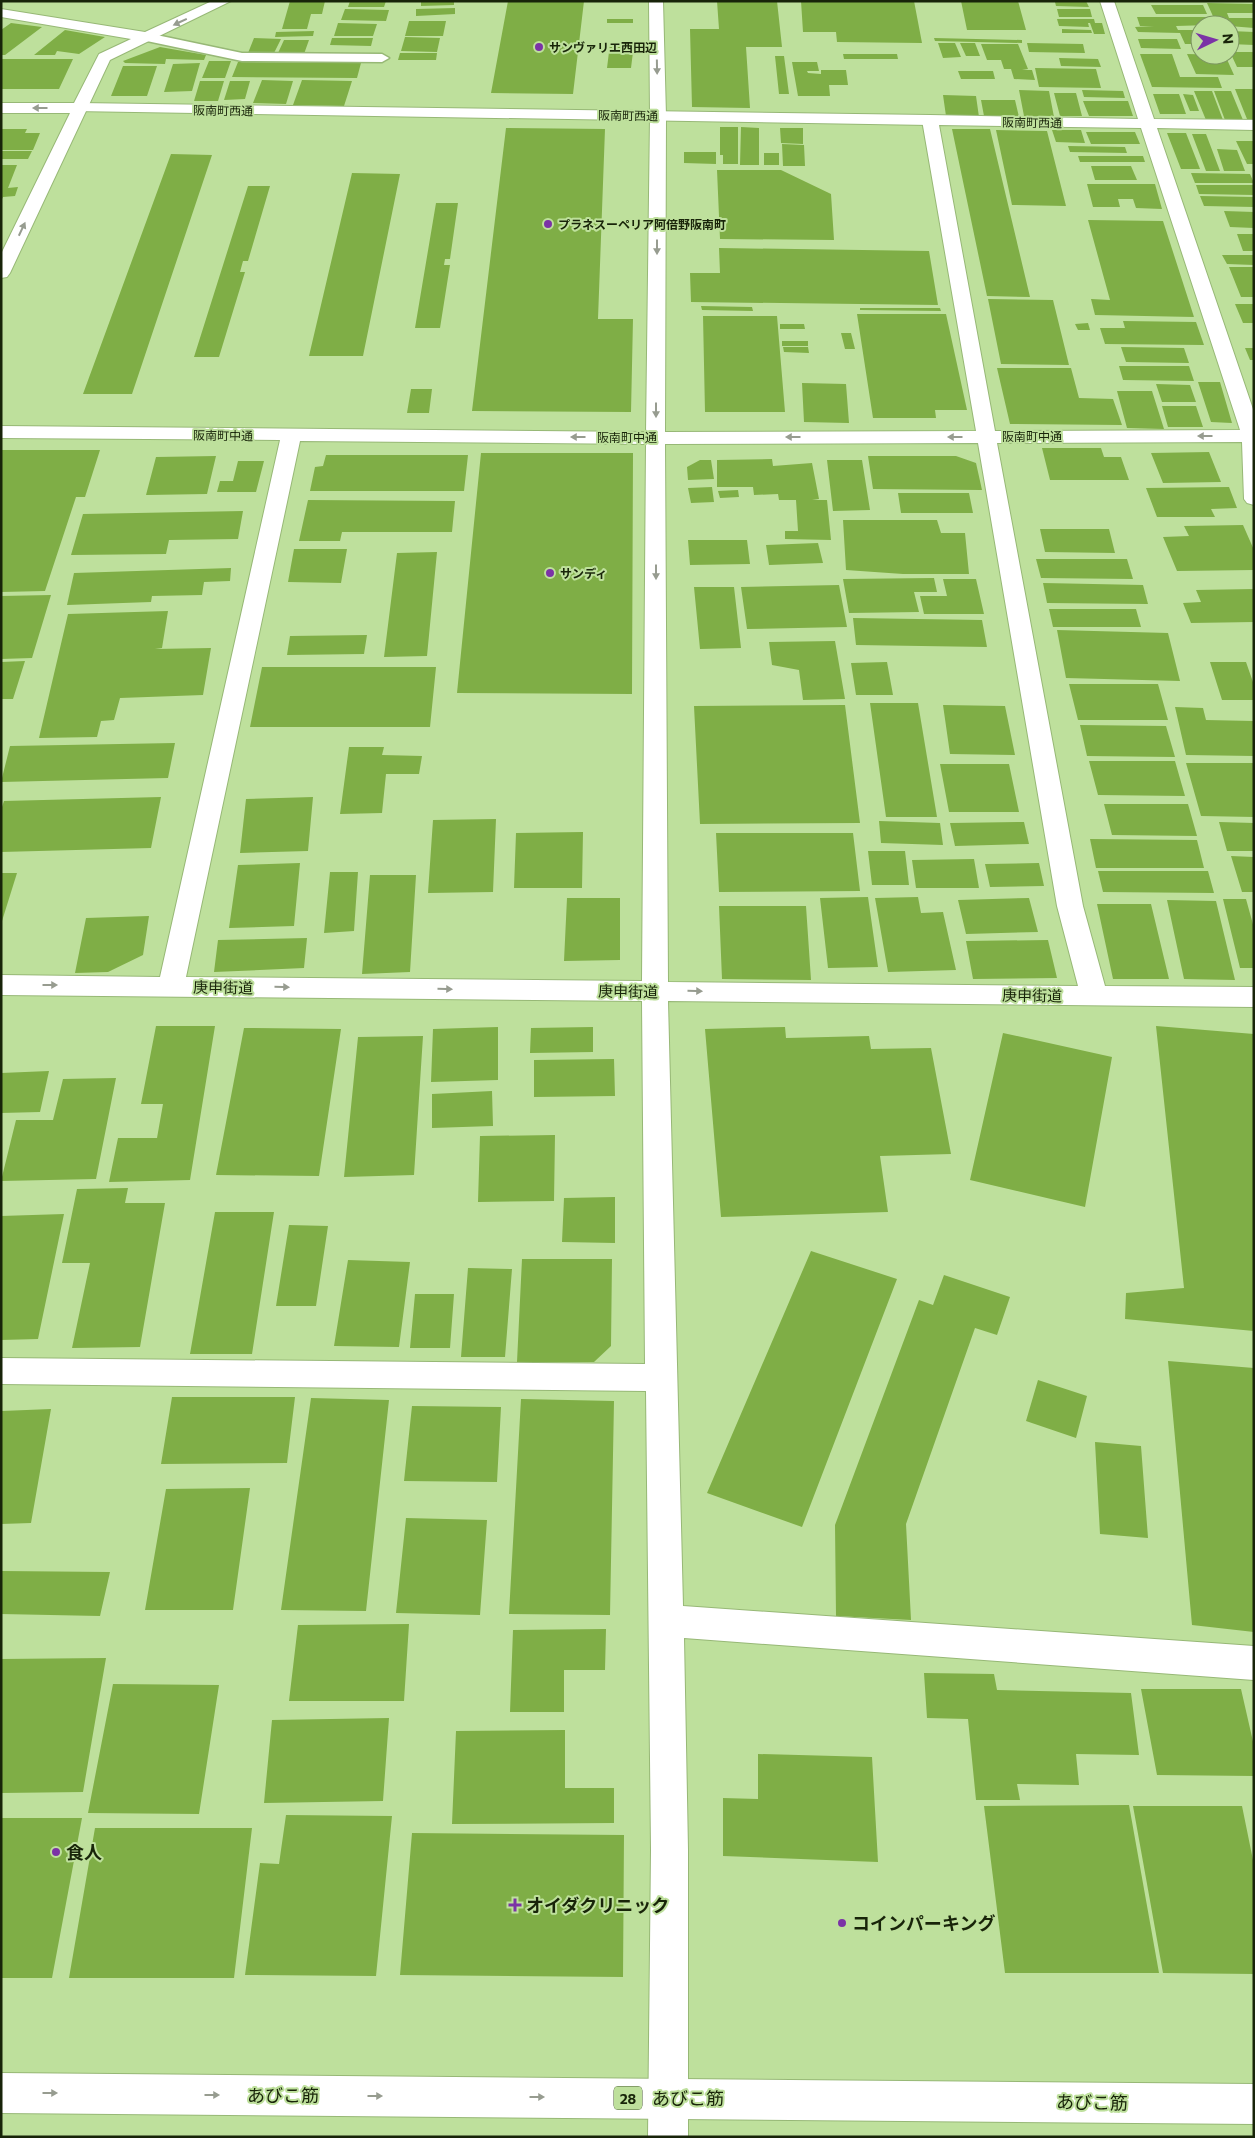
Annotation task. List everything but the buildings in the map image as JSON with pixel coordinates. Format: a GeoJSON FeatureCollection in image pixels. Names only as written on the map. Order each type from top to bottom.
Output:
{"type":"FeatureCollection","features":[{"type":"Feature","properties":{"kind":"street"},"geometry":{"type":"LineString","coordinates":[[1,273],[104,57],[224,1]]}},
{"type":"Feature","properties":{"kind":"street"},"geometry":{"type":"LineString","coordinates":[[656,1],[658,116],[655,991],[667,1621],[670,2011],[668,2137]]}},
{"type":"Feature","properties":{"kind":"street"},"geometry":{"type":"LineString","coordinates":[[1107,1],[1253,436],[1254,500]]}},
{"type":"Feature","properties":{"kind":"street"},"geometry":{"type":"LineString","coordinates":[[1,13],[147,37]]}},
{"type":"Feature","properties":{"kind":"street","name":"阪南町西通"},"geometry":{"type":"LineString","coordinates":[[1,108],[1254,125]]}},
{"type":"Feature","properties":{"kind":"street"},"geometry":{"type":"LineString","coordinates":[[930,120],[1070,906],[1094,995]]}},
{"type":"Feature","properties":{"kind":"street","name":"阪南町中通"},"geometry":{"type":"LineString","coordinates":[[1,432],[656,438],[1253,436]]}},
{"type":"Feature","properties":{"kind":"street"},"geometry":{"type":"LineString","coordinates":[[171,986],[291,435]]}},
{"type":"Feature","properties":{"kind":"street","name":"庚申街道"},"geometry":{"type":"LineString","coordinates":[[1,985],[1254,997]]}},
{"type":"Feature","properties":{"kind":"street"},"geometry":{"type":"LineString","coordinates":[[1,1371],[662,1378]]}},
{"type":"Feature","properties":{"kind":"street"},"geometry":{"type":"LineString","coordinates":[[667,1621],[1254,1663]]}},
{"type":"Feature","properties":{"kind":"street","name":"あびこ筋"},"geometry":{"type":"LineString","coordinates":[[1,2093],[1254,2104]]}},
{"type":"Feature","properties":{"kind":"lane"},"geometry":{"type":"LineString","coordinates":[[147,37],[242,57],[382,58]]}},
{"type":"Feature","properties":{"kind":"place","name":"サンヴァリエ西田辺"},"geometry":{"type":"Point","coordinates":[539,47]}},
{"type":"Feature","properties":{"kind":"place","name":"プラネスーペリア阿倍野阪南町"},"geometry":{"type":"Point","coordinates":[548,224]}},
{"type":"Feature","properties":{"kind":"place","name":"サンディ"},"geometry":{"type":"Point","coordinates":[550,573]}},
{"type":"Feature","properties":{"kind":"place","name":"食人"},"geometry":{"type":"Point","coordinates":[56,1852]}},
{"type":"Feature","properties":{"kind":"place","name":"オイダクリニック"},"geometry":{"type":"Point","coordinates":[515,1905]}},
{"type":"Feature","properties":{"kind":"place","name":"コインパーキング"},"geometry":{"type":"Point","coordinates":[842,1923]}}]}
